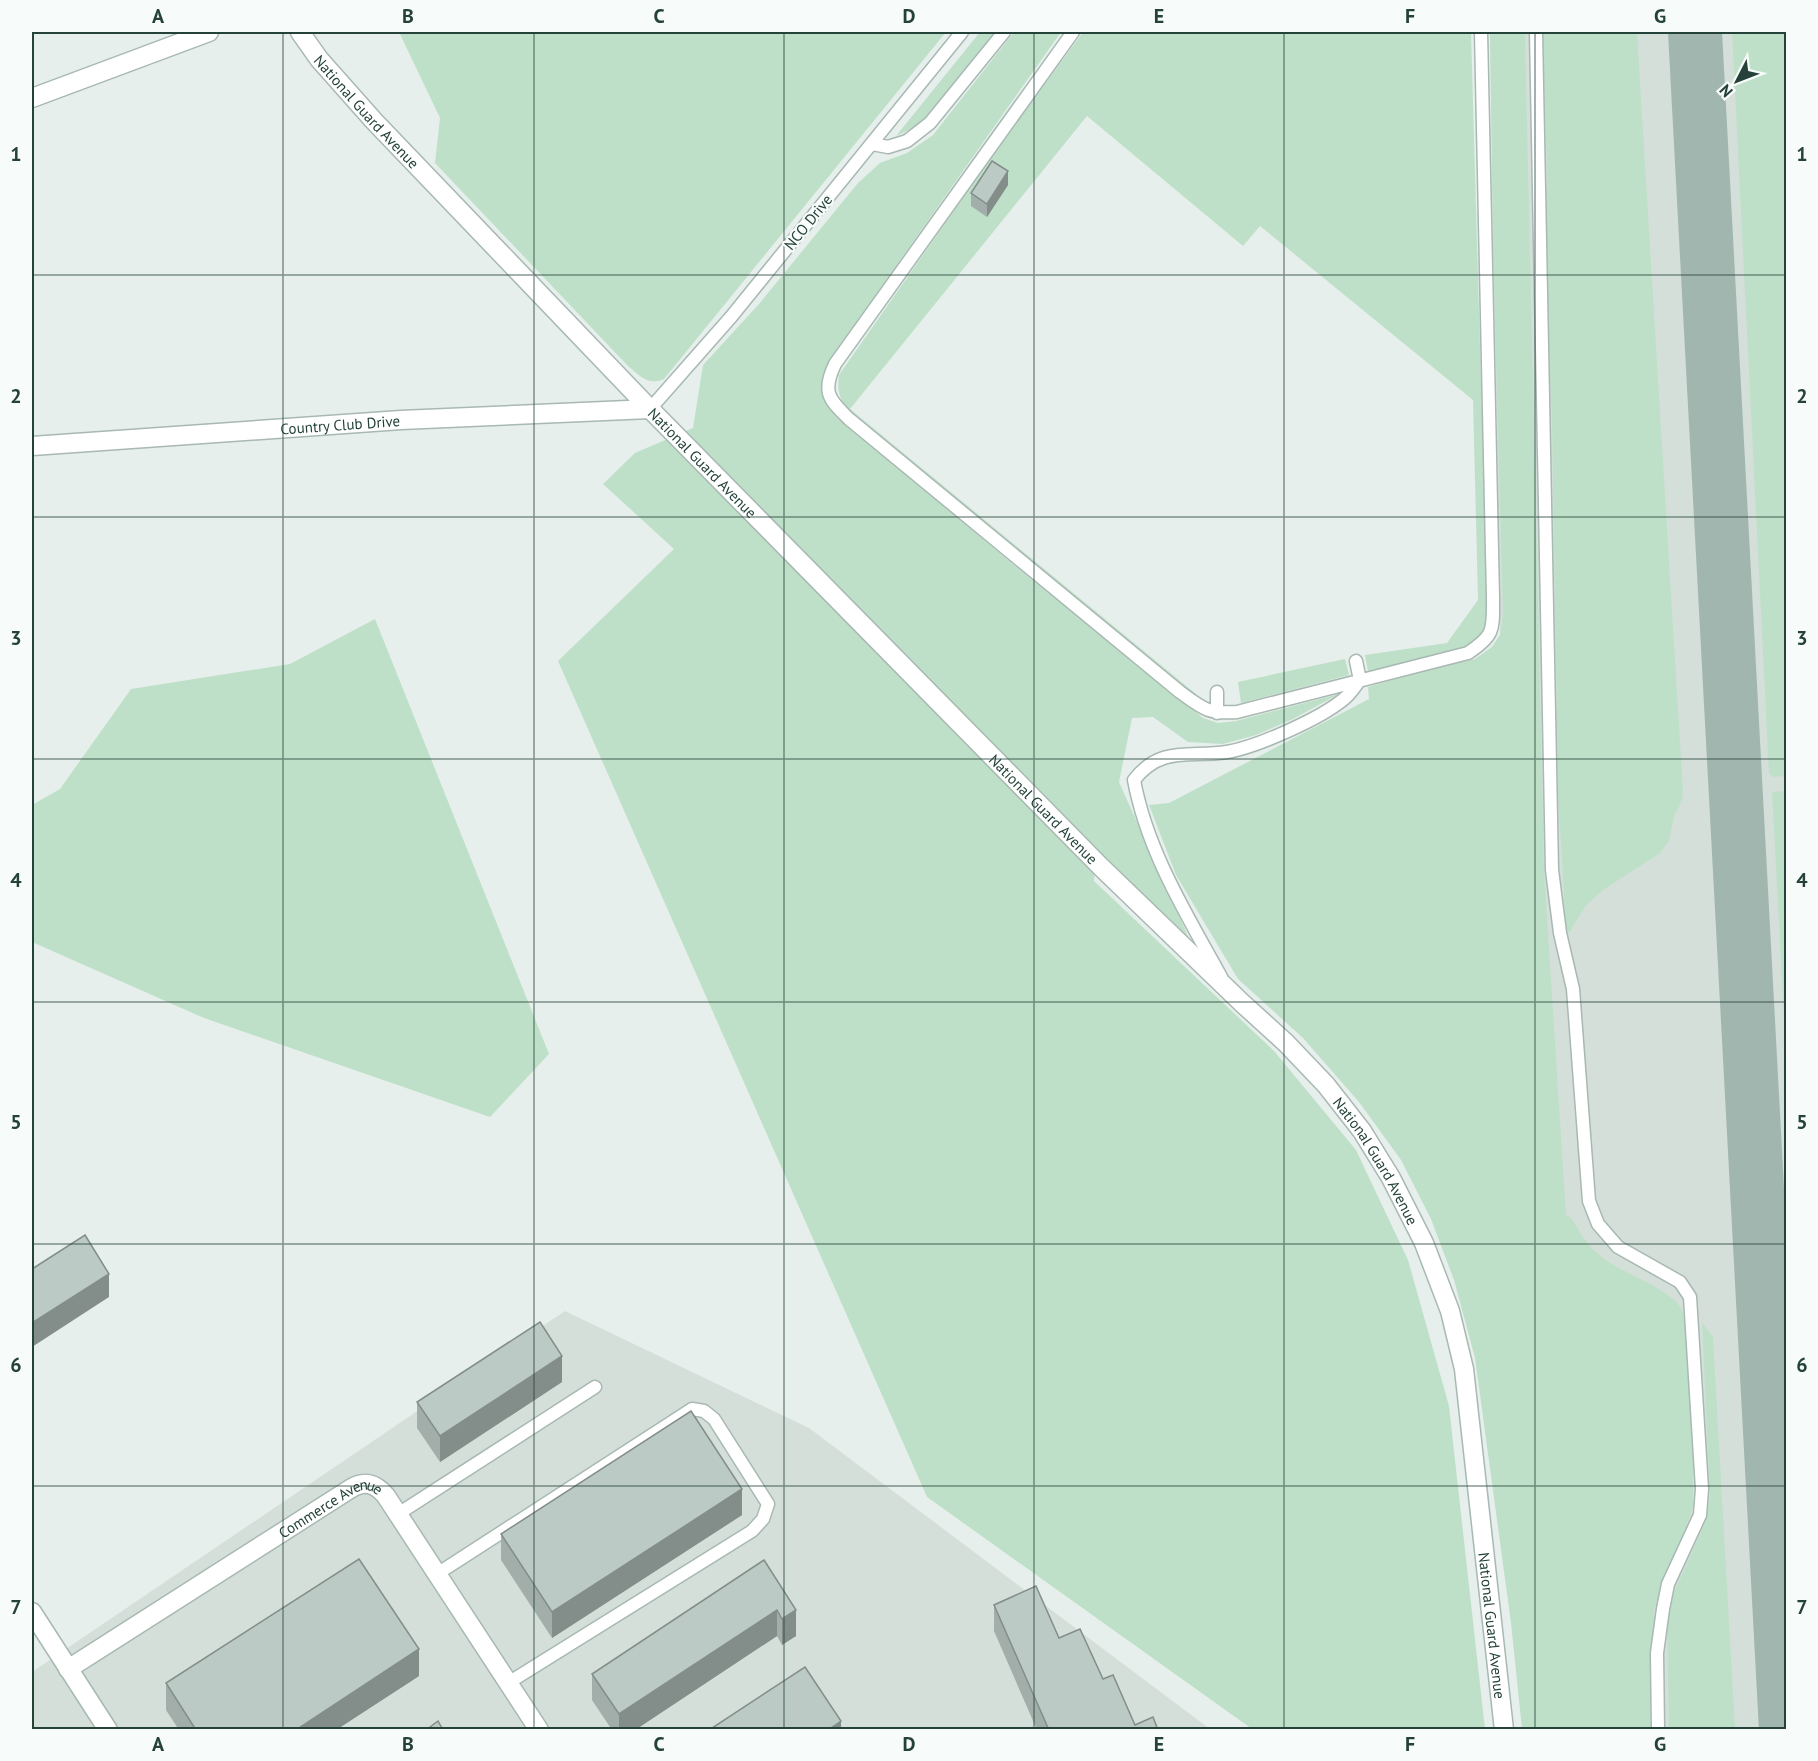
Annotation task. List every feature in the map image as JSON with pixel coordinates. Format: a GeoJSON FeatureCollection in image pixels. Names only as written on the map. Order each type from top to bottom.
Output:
{"type":"FeatureCollection","features":[{"type":"Feature","properties":{"kind":"street"},"geometry":{"type":"LineString","coordinates":[[32,98],[208,32]]}},
{"type":"Feature","properties":{"kind":"street","name":"National Guard Avenue"},"geometry":{"type":"LineString","coordinates":[[300,32],[319,59],[374,121],[650,409],[1092,858],[1294,1051],[1326,1084],[1362,1131],[1391,1178],[1424,1243],[1450,1311],[1464,1369],[1504,1730]]}},
{"type":"Feature","properties":{"kind":"street","name":"Country Club Drive"},"geometry":{"type":"LineString","coordinates":[[32,446],[401,420],[650,409]]}},
{"type":"Feature","properties":{"kind":"street","name":"Commerce Avenue"},"geometry":{"type":"LineString","coordinates":[[69,1669],[356,1485],[368,1483],[377,1486],[398,1514],[539,1730]]}},
{"type":"Feature","properties":{"kind":"street"},"geometry":{"type":"LineString","coordinates":[[32,1612],[108,1730]]}},
{"type":"Feature","properties":{"kind":"lane","name":"NCO Drive"},"geometry":{"type":"LineString","coordinates":[[650,409],[731,317],[962,32]]}},
{"type":"Feature","properties":{"kind":"lane"},"geometry":{"type":"LineString","coordinates":[[872,144],[888,147],[907,141],[930,123],[1004,32]]}},
{"type":"Feature","properties":{"kind":"lane"},"geometry":{"type":"LineString","coordinates":[[1073,32],[835,364],[828,378],[828,394],[837,408],[849,419],[1180,692],[1198,705],[1217,713],[1237,712],[1468,653],[1487,641],[1493,622],[1481,32]]}},
{"type":"Feature","properties":{"kind":"lane"},"geometry":{"type":"LineString","coordinates":[[1536,32],[1552,870],[1560,933],[1573,989],[1589,1201],[1598,1224],[1618,1247],[1680,1282],[1690,1297],[1695,1346],[1702,1489],[1700,1515],[1668,1584],[1663,1609],[1657,1653],[1658,1730]]}},
{"type":"Feature","properties":{"kind":"lane"},"geometry":{"type":"LineString","coordinates":[[1356,661],[1360,680]]}},
{"type":"Feature","properties":{"kind":"lane"},"geometry":{"type":"LineString","coordinates":[[1228,989],[1162,864],[1139,806],[1134,780],[1144,767],[1160,758],[1194,753],[1227,752],[1289,730],[1321,715],[1346,697],[1360,680]]}},
{"type":"Feature","properties":{"kind":"lane"},"geometry":{"type":"LineString","coordinates":[[1217,692],[1217,713]]}},
{"type":"Feature","properties":{"kind":"lane"},"geometry":{"type":"LineString","coordinates":[[398,1514],[595,1387]]}},
{"type":"Feature","properties":{"kind":"lane"},"geometry":{"type":"LineString","coordinates":[[437,1574],[692,1409],[704,1411],[714,1419],[768,1504],[763,1520],[752,1531],[508,1683]]}},
{"type":"Feature","properties":{"kind":"shaded area"},"geometry":{"type":"Polygon","coordinates":[[[1490,32],[1786,32],[1786,1729],[1600,1729],[1411,674],[1475,659],[1492,647],[1500,635],[1490,32]]]}},
{"type":"Feature","properties":{"kind":"shaded area"},"geometry":{"type":"Polygon","coordinates":[[[565,1311],[809,1428],[1210,1729],[32,1730],[32,1672],[565,1311]]]}},
{"type":"Feature","properties":{"kind":"green space"},"geometry":{"type":"Polygon","coordinates":[[[399,32],[946,32],[664,379],[649,381],[628,366],[435,163],[440,118],[399,32]]]}},
{"type":"Feature","properties":{"kind":"green space"},"geometry":{"type":"Polygon","coordinates":[[[980,32],[995,32],[923,120],[896,136],[980,32]]]}},
{"type":"Feature","properties":{"kind":"green space"},"geometry":{"type":"Polygon","coordinates":[[[1014,32],[1061,32],[827,364],[835,416],[1203,718],[1218,723],[1236,721],[1339,694],[1293,719],[1256,735],[1223,744],[1188,742],[1153,717],[1132,718],[1119,782],[1188,936],[1144,897],[1096,848],[1094,881],[1274,1051],[1356,1150],[1408,1260],[1449,1406],[1485,1729],[1252,1729],[927,1497],[558,661],[674,549],[603,484],[635,453],[693,428],[703,365],[759,304],[858,183],[880,163],[907,153],[933,135],[1014,32]]]}},
{"type":"Feature","properties":{"kind":"green space"},"geometry":{"type":"Polygon","coordinates":[[[1083,32],[1471,32],[1487,602],[1484,628],[1474,641],[1447,653],[1368,671],[1365,655],[1447,643],[1478,600],[1473,400],[1260,226],[1243,246],[1087,116],[850,409],[1196,694],[1195,698],[855,418],[843,403],[838,388],[839,375],[985,166],[1083,32]]]}},
{"type":"Feature","properties":{"kind":"green space"},"geometry":{"type":"Polygon","coordinates":[[[1490,32],[1525,32],[1544,870],[1566,1215],[1573,1220],[1588,1244],[1602,1257],[1667,1294],[1675,1301],[1681,1308],[1685,1322],[1693,1459],[1693,1506],[1685,1531],[1662,1582],[1654,1610],[1653,1729],[1522,1729],[1511,1623],[1475,1358],[1454,1280],[1431,1219],[1401,1160],[1359,1102],[1303,1038],[1238,979],[1176,875],[1149,805],[1169,803],[1369,699],[1368,687],[1421,671],[1475,659],[1492,647],[1500,635],[1503,615],[1493,249],[1490,32]]]}},
{"type":"Feature","properties":{"kind":"green space"},"geometry":{"type":"Polygon","coordinates":[[[1543,32],[1637,32],[1683,792],[1682,800],[1674,816],[1669,841],[1660,853],[1603,890],[1586,905],[1569,933],[1566,932],[1558,792],[1543,32]]]}},
{"type":"Feature","properties":{"kind":"green space"},"geometry":{"type":"Polygon","coordinates":[[[1732,32],[1786,32],[1786,776],[1773,777],[1769,773],[1732,32]]]}},
{"type":"Feature","properties":{"kind":"green space"},"geometry":{"type":"Polygon","coordinates":[[[375,619],[549,1054],[490,1117],[204,1018],[32,942],[32,805],[60,789],[131,689],[290,664],[375,619]]]}},
{"type":"Feature","properties":{"kind":"green space"},"geometry":{"type":"Polygon","coordinates":[[[1345,659],[1349,675],[1241,703],[1238,682],[1345,659]]]}},
{"type":"Feature","properties":{"kind":"green space"},"geometry":{"type":"Polygon","coordinates":[[[1786,791],[1786,1055],[1772,792],[1786,791]]]}},
{"type":"Feature","properties":{"kind":"green space"},"geometry":{"type":"Polygon","coordinates":[[[1702,1323],[1713,1337],[1735,1729],[1669,1729],[1667,1625],[1674,1592],[1705,1523],[1710,1496],[1702,1323]]]}},
{"type":"Feature","properties":{"kind":"building"},"geometry":{"type":"Polygon","coordinates":[[[992,161],[1008,171],[987,204],[971,193],[992,161]]]}},
{"type":"Feature","properties":{"kind":"building"},"geometry":{"type":"Polygon","coordinates":[[[85,1235],[109,1274],[32,1323],[32,1269],[85,1235]]]}},
{"type":"Feature","properties":{"kind":"building"},"geometry":{"type":"Polygon","coordinates":[[[540,1322],[562,1356],[440,1436],[417,1402],[540,1322]]]}},
{"type":"Feature","properties":{"kind":"building"},"geometry":{"type":"Polygon","coordinates":[[[691,1411],[742,1489],[552,1612],[501,1534],[691,1411]]]}},
{"type":"Feature","properties":{"kind":"building"},"geometry":{"type":"Polygon","coordinates":[[[359,1559],[419,1649],[296,1730],[196,1730],[166,1683],[359,1559]]]}},
{"type":"Feature","properties":{"kind":"building"},"geometry":{"type":"Polygon","coordinates":[[[764,1560],[796,1610],[782,1619],[777,1610],[619,1714],[592,1674],[764,1560]]]}},
{"type":"Feature","properties":{"kind":"building"},"geometry":{"type":"Polygon","coordinates":[[[1036,1586],[1059,1638],[1080,1629],[1103,1679],[1113,1675],[1135,1725],[1153,1717],[1158,1730],[1049,1730],[994,1605],[1036,1586]]]}},
{"type":"Feature","properties":{"kind":"building"},"geometry":{"type":"Polygon","coordinates":[[[805,1667],[841,1721],[828,1730],[709,1730],[805,1667]]]}},
{"type":"Feature","properties":{"kind":"building"},"geometry":{"type":"Polygon","coordinates":[[[438,1721],[443,1730],[426,1730],[438,1721]]]}},
{"type":"Feature","properties":{"kind":"taxiway"},"geometry":{"type":"LineString","coordinates":[[1695,32],[1786,1730]]}}]}
